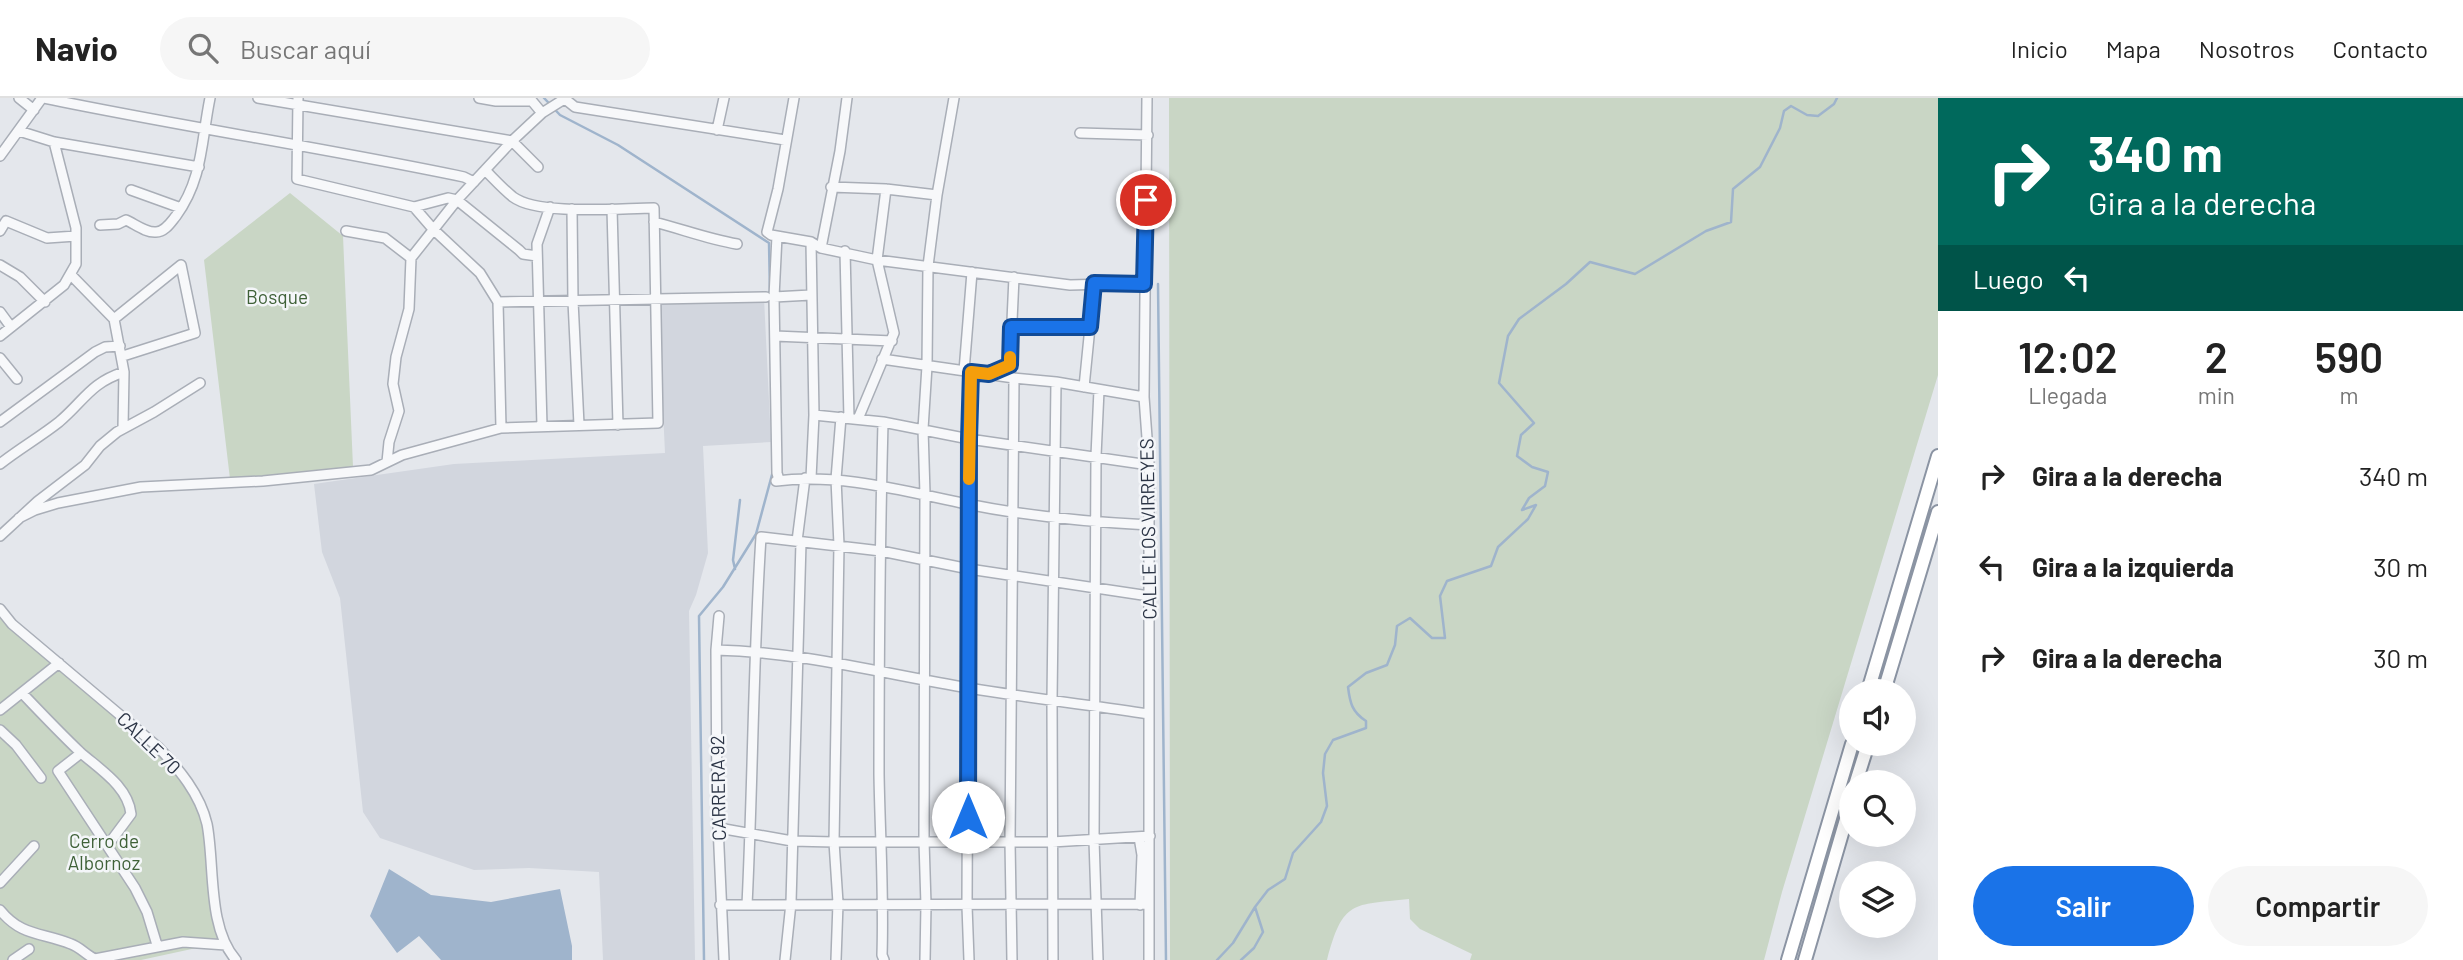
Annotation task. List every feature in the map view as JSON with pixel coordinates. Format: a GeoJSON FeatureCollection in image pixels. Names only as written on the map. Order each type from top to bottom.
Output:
{"type":"FeatureCollection","features":[{"type":"Feature","properties":{"kind":"highway"},"geometry":{"type":"LineString","coordinates":[[1872,679],[1938,456]]}},
{"type":"Feature","properties":{"kind":"highway"},"geometry":{"type":"LineString","coordinates":[[1888,679],[1938,512]]}},
{"type":"Feature","properties":{"kind":"highway"},"geometry":{"type":"LineString","coordinates":[[1788,960],[1848,756]]}},
{"type":"Feature","properties":{"kind":"highway"},"geometry":{"type":"LineString","coordinates":[[1805,960],[1839,844]]}},
{"type":"Feature","properties":{"kind":"street"},"geometry":{"type":"LineString","coordinates":[[19,98],[33,110]]}},
{"type":"Feature","properties":{"kind":"street"},"geometry":{"type":"LineString","coordinates":[[0,156],[43,98],[298,144],[464,177],[474,182]]}},
{"type":"Feature","properties":{"kind":"street"},"geometry":{"type":"LineString","coordinates":[[100,225],[118,224],[127,220],[149,232],[158,233],[168,226],[189,197],[199,167],[210,98]]}},
{"type":"Feature","properties":{"kind":"street"},"geometry":{"type":"LineString","coordinates":[[258,98],[298,101],[512,141],[538,167]]}},
{"type":"Feature","properties":{"kind":"street"},"geometry":{"type":"LineString","coordinates":[[479,98],[496,101],[531,100],[545,112]]}},
{"type":"Feature","properties":{"kind":"street"},"geometry":{"type":"LineString","coordinates":[[717,130],[724,98]]}},
{"type":"Feature","properties":{"kind":"street"},"geometry":{"type":"LineString","coordinates":[[794,98],[778,189],[766,229],[769,234],[877,260],[1070,285],[1144,284]]}},
{"type":"Feature","properties":{"kind":"street"},"geometry":{"type":"LineString","coordinates":[[821,248],[840,151],[847,98]]}},
{"type":"Feature","properties":{"kind":"street"},"geometry":{"type":"LineString","coordinates":[[925,960],[923,429],[928,266],[954,98]]}},
{"type":"Feature","properties":{"kind":"street","name":"CALLE LOS VIRREYES"},"geometry":{"type":"LineString","coordinates":[[1147,98],[1144,397],[1149,466],[1150,836],[1144,875],[1144,904],[1149,960]]}},
{"type":"Feature","properties":{"kind":"street"},"geometry":{"type":"LineString","coordinates":[[298,101],[297,180],[414,207],[448,198],[457,200],[519,250],[537,256]]}},
{"type":"Feature","properties":{"kind":"street"},"geometry":{"type":"LineString","coordinates":[[387,462],[389,442],[399,411],[393,384],[396,357],[410,309],[411,258],[457,200],[512,141],[545,112],[563,101],[575,107],[785,140]]}},
{"type":"Feature","properties":{"kind":"street"},"geometry":{"type":"LineString","coordinates":[[19,131],[54,142],[199,167]]}},
{"type":"Feature","properties":{"kind":"street"},"geometry":{"type":"LineString","coordinates":[[1080,133],[1148,135]]}},
{"type":"Feature","properties":{"kind":"street"},"geometry":{"type":"LineString","coordinates":[[0,336],[45,302],[71,275],[76,264],[76,236],[54,142]]}},
{"type":"Feature","properties":{"kind":"street"},"geometry":{"type":"LineString","coordinates":[[19,518],[58,503],[141,487],[263,481],[371,470],[402,455],[501,428],[658,423],[653,208],[572,209],[527,203],[514,198],[485,170]]}},
{"type":"Feature","properties":{"kind":"street"},"geometry":{"type":"LineString","coordinates":[[831,187],[886,189],[937,195]]}},
{"type":"Feature","properties":{"kind":"street"},"geometry":{"type":"LineString","coordinates":[[849,418],[892,341],[893,325],[877,260],[886,189]]}},
{"type":"Feature","properties":{"kind":"street"},"geometry":{"type":"LineString","coordinates":[[131,190],[181,208]]}},
{"type":"Feature","properties":{"kind":"street"},"geometry":{"type":"LineString","coordinates":[[414,207],[433,229],[480,273],[498,302],[501,428]]}},
{"type":"Feature","properties":{"kind":"street"},"geometry":{"type":"LineString","coordinates":[[542,426],[537,244],[550,207]]}},
{"type":"Feature","properties":{"kind":"street"},"geometry":{"type":"LineString","coordinates":[[572,209],[579,425]]}},
{"type":"Feature","properties":{"kind":"street"},"geometry":{"type":"LineString","coordinates":[[612,209],[618,425]]}},
{"type":"Feature","properties":{"kind":"street"},"geometry":{"type":"LineString","coordinates":[[0,230],[6,221],[47,238],[76,236]]}},
{"type":"Feature","properties":{"kind":"street"},"geometry":{"type":"LineString","coordinates":[[653,222],[692,231],[711,240],[737,244]]}},
{"type":"Feature","properties":{"kind":"street"},"geometry":{"type":"LineString","coordinates":[[346,232],[385,238],[411,258]]}},
{"type":"Feature","properties":{"kind":"street"},"geometry":{"type":"LineString","coordinates":[[777,236],[770,297],[775,336],[778,480],[836,479],[925,494],[969,505],[1096,522],[1149,525]]}},
{"type":"Feature","properties":{"kind":"street"},"geometry":{"type":"LineString","coordinates":[[785,960],[791,903],[799,541],[814,415],[811,242]]}},
{"type":"Feature","properties":{"kind":"street"},"geometry":{"type":"LineString","coordinates":[[836,960],[838,903],[834,842],[839,545],[836,479],[849,418],[845,251]]}},
{"type":"Feature","properties":{"kind":"street"},"geometry":{"type":"LineString","coordinates":[[0,265],[20,277],[45,302]]}},
{"type":"Feature","properties":{"kind":"street"},"geometry":{"type":"LineString","coordinates":[[114,319],[181,265],[195,334],[122,356]]}},
{"type":"Feature","properties":{"kind":"street"},"geometry":{"type":"LineString","coordinates":[[969,960],[967,842],[970,569],[967,372],[972,272]]}},
{"type":"Feature","properties":{"kind":"street"},"geometry":{"type":"LineString","coordinates":[[71,275],[114,319],[124,372],[123,428]]}},
{"type":"Feature","properties":{"kind":"street"},"geometry":{"type":"LineString","coordinates":[[1012,960],[1010,842],[1013,445],[1010,365],[1014,277]]}},
{"type":"Feature","properties":{"kind":"street"},"geometry":{"type":"LineString","coordinates":[[1084,387],[1094,283]]}},
{"type":"Feature","properties":{"kind":"street"},"geometry":{"type":"LineString","coordinates":[[498,302],[811,295]]}},
{"type":"Feature","properties":{"kind":"street"},"geometry":{"type":"LineString","coordinates":[[0,313],[11,327]]}},
{"type":"Feature","properties":{"kind":"street"},"geometry":{"type":"LineString","coordinates":[[1011,327],[1090,327]]}},
{"type":"Feature","properties":{"kind":"street"},"geometry":{"type":"LineString","coordinates":[[775,336],[892,341]]}},
{"type":"Feature","properties":{"kind":"street"},"geometry":{"type":"LineString","coordinates":[[0,422],[89,356],[105,347],[120,346]]}},
{"type":"Feature","properties":{"kind":"street"},"geometry":{"type":"LineString","coordinates":[[0,358],[18,379]]}},
{"type":"Feature","properties":{"kind":"street"},"geometry":{"type":"LineString","coordinates":[[882,359],[1056,382],[1144,397]]}},
{"type":"Feature","properties":{"kind":"street"},"geometry":{"type":"LineString","coordinates":[[989,374],[1010,365]]}},
{"type":"Feature","properties":{"kind":"street"},"geometry":{"type":"LineString","coordinates":[[0,464],[60,421],[96,385],[106,378],[124,372]]}},
{"type":"Feature","properties":{"kind":"street"},"geometry":{"type":"LineString","coordinates":[[1053,960],[1052,700],[1056,382]]}},
{"type":"Feature","properties":{"kind":"street"},"geometry":{"type":"LineString","coordinates":[[0,536],[85,465],[100,446],[123,428],[200,383]]}},
{"type":"Feature","properties":{"kind":"street"},"geometry":{"type":"LineString","coordinates":[[1098,960],[1094,840],[1096,456],[1099,390]]}},
{"type":"Feature","properties":{"kind":"street"},"geometry":{"type":"LineString","coordinates":[[814,415],[883,422],[969,439],[1149,466]]}},
{"type":"Feature","properties":{"kind":"street"},"geometry":{"type":"LineString","coordinates":[[883,422],[879,670],[883,904],[881,955],[884,960]]}},
{"type":"Feature","properties":{"kind":"street"},"geometry":{"type":"LineString","coordinates":[[747,905],[754,651],[761,537],[881,551],[970,569],[1149,596]]}},
{"type":"Feature","properties":{"kind":"street","name":"CALLE 70"},"geometry":{"type":"LineString","coordinates":[[0,609],[12,624],[158,747],[179,769],[197,798],[206,823],[214,905],[226,945],[236,960]]}},
{"type":"Feature","properties":{"kind":"street","name":"CARRERA 92"},"geometry":{"type":"LineString","coordinates":[[719,616],[716,650],[720,905],[724,960]]}},
{"type":"Feature","properties":{"kind":"street"},"geometry":{"type":"LineString","coordinates":[[716,650],[754,651],[838,663],[969,688],[1149,714]]}},
{"type":"Feature","properties":{"kind":"street"},"geometry":{"type":"LineString","coordinates":[[0,710],[59,663]]}},
{"type":"Feature","properties":{"kind":"street"},"geometry":{"type":"LineString","coordinates":[[22,693],[81,753],[113,779],[130,803],[131,814],[108,845]]}},
{"type":"Feature","properties":{"kind":"street"},"geometry":{"type":"LineString","coordinates":[[0,730],[16,745],[41,778]]}},
{"type":"Feature","properties":{"kind":"street"},"geometry":{"type":"LineString","coordinates":[[81,753],[58,771],[142,900],[157,945]]}},
{"type":"Feature","properties":{"kind":"street"},"geometry":{"type":"LineString","coordinates":[[719,828],[792,841],[834,842],[1052,842],[1150,836]]}},
{"type":"Feature","properties":{"kind":"street"},"geometry":{"type":"LineString","coordinates":[[1139,837],[1144,875]]}},
{"type":"Feature","properties":{"kind":"street"},"geometry":{"type":"LineString","coordinates":[[0,883],[34,846]]}},
{"type":"Feature","properties":{"kind":"street"},"geometry":{"type":"LineString","coordinates":[[720,905],[1144,904]]}},
{"type":"Feature","properties":{"kind":"street"},"geometry":{"type":"LineString","coordinates":[[0,910],[10,923],[23,930],[77,946],[95,959],[183,942],[226,945]]}},
{"type":"Feature","properties":{"kind":"street"},"geometry":{"type":"LineString","coordinates":[[0,924],[10,923]]}},
{"type":"Feature","properties":{"kind":"street"},"geometry":{"type":"LineString","coordinates":[[13,960],[29,948]]}},
{"type":"Feature","properties":{"kind":"shaded area"},"geometry":{"type":"Polygon","coordinates":[[[764,298],[771,442],[703,446],[708,553],[689,611],[695,960],[603,960],[599,872],[529,868],[474,870],[380,838],[363,812],[340,598],[322,552],[314,484],[454,464],[665,453],[658,304],[764,298]]]}},
{"type":"Feature","properties":{"kind":"green space"},"geometry":{"type":"Polygon","coordinates":[[[1169,98],[1938,98],[1938,375],[1846,679],[1839,679],[1839,703],[1764,960],[1470,960],[1472,954],[1420,929],[1410,919],[1409,899],[1362,905],[1353,909],[1339,926],[1327,960],[1170,960],[1169,98]]]}},
{"type":"Feature","properties":{"kind":"green space","name":"Bosque"},"geometry":{"type":"Polygon","coordinates":[[[290,193],[343,236],[353,467],[230,479],[204,260],[290,193]]]}},
{"type":"Feature","properties":{"kind":"green space","name":"Cerro de Albornoz"},"geometry":{"type":"Polygon","coordinates":[[[0,607],[57,664],[161,750],[195,799],[204,825],[224,942],[141,960],[0,960],[0,607]]]}},
{"type":"Feature","properties":{"kind":"water"},"geometry":{"type":"Polygon","coordinates":[[[389,869],[431,895],[491,902],[560,889],[572,946],[572,960],[441,960],[419,936],[397,953],[370,916],[389,869]]]}},
{"type":"Feature","properties":{"kind":"waterway"},"geometry":{"type":"LineString","coordinates":[[544,98],[560,115],[618,145],[769,243],[770,293]]}},
{"type":"Feature","properties":{"kind":"waterway"},"geometry":{"type":"LineString","coordinates":[[1241,960],[1254,948],[1263,932],[1255,907],[1268,890],[1285,879],[1293,853],[1321,822],[1327,806],[1323,773],[1325,754],[1333,740],[1366,728],[1366,721],[1352,707],[1348,687],[1366,673],[1387,665],[1395,645],[1397,626],[1410,618],[1432,638],[1445,638],[1440,596],[1447,581],[1491,566],[1498,547],[1528,519],[1536,505],[1522,510],[1529,498],[1545,486],[1548,472],[1532,467],[1517,456],[1521,435],[1534,423],[1499,383],[1508,336],[1519,319],[1566,284],[1590,262],[1635,274],[1706,231],[1731,222],[1733,189],[1760,167],[1780,128],[1784,111],[1791,106],[1807,115],[1818,116],[1834,104],[1837,98]]}},
{"type":"Feature","properties":{"kind":"waterway"},"geometry":{"type":"LineString","coordinates":[[1158,284],[1166,960]]}},
{"type":"Feature","properties":{"kind":"waterway"},"geometry":{"type":"LineString","coordinates":[[704,960],[699,616],[723,587],[756,534],[773,471]]}},
{"type":"Feature","properties":{"kind":"waterway"},"geometry":{"type":"LineString","coordinates":[[735,569],[733,560],[740,500]]}},
{"type":"Feature","properties":{"kind":"waterway"},"geometry":{"type":"LineString","coordinates":[[1217,960],[1233,943],[1255,907]]}},
{"type":"Feature","properties":{"kind":"slow traffic"},"geometry":{"type":"LineString","coordinates":[[969,479],[971,372],[989,374],[1010,365],[1010,357]]}},
{"type":"Feature","properties":{"kind":"route"},"geometry":{"type":"LineString","coordinates":[[968,817],[971,372],[989,374],[1010,365],[1011,327],[1090,327],[1094,283],[1144,284],[1146,200]]}}]}
